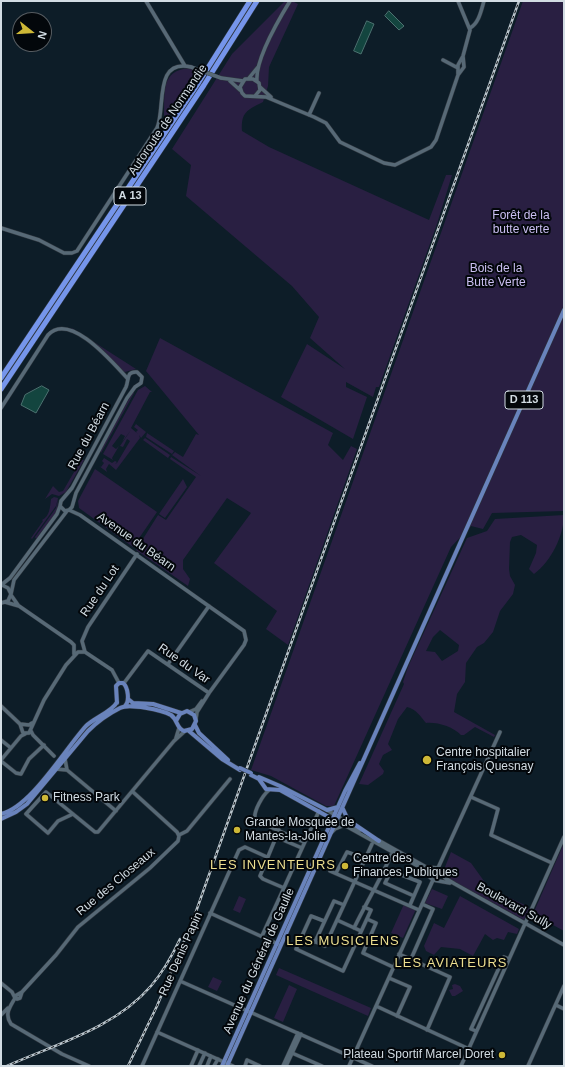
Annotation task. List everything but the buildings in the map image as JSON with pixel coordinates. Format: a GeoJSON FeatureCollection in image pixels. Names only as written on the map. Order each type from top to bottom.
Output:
{"type":"FeatureCollection","features":[{"type":"Feature","properties":{"kind":"highway","name":"Autoroute de Normandie"},"geometry":{"type":"LineString","coordinates":[[1,378],[199,82],[250,1]]}},
{"type":"Feature","properties":{"kind":"highway","name":"Autoroute de Normandie"},"geometry":{"type":"LineString","coordinates":[[1,389],[200,91],[257,1]]}},
{"type":"Feature","properties":{"kind":"main road","name":"D 113"},"geometry":{"type":"LineString","coordinates":[[336,818],[435,597],[466,533],[483,490],[564,310]]}},
{"type":"Feature","properties":{"kind":"main road"},"geometry":{"type":"LineString","coordinates":[[1,819],[16,812],[27,804],[90,723],[113,708],[117,702],[115,687],[119,683],[124,683],[128,699],[123,707],[96,724],[64,757]]}},
{"type":"Feature","properties":{"kind":"main road"},"geometry":{"type":"LineString","coordinates":[[128,699],[135,703],[152,704],[181,713],[188,712],[196,719],[195,725],[199,733],[225,758],[240,769]]}},
{"type":"Feature","properties":{"kind":"main road"},"geometry":{"type":"LineString","coordinates":[[117,702],[123,707],[160,711],[171,716],[176,721],[179,728],[187,731],[222,759],[327,810],[340,808],[348,820],[379,841]]}},
{"type":"Feature","properties":{"kind":"main road"},"geometry":{"type":"LineString","coordinates":[[176,721],[181,713]]}},
{"type":"Feature","properties":{"kind":"main road"},"geometry":{"type":"LineString","coordinates":[[187,731],[195,725]]}},
{"type":"Feature","properties":{"kind":"main road"},"geometry":{"type":"LineString","coordinates":[[1,814],[13,809],[25,800],[56,767]]}},
{"type":"Feature","properties":{"kind":"main road"},"geometry":{"type":"LineString","coordinates":[[251,774],[259,779],[264,786],[270,789],[280,790],[326,816],[336,818]]}},
{"type":"Feature","properties":{"kind":"main road"},"geometry":{"type":"LineString","coordinates":[[264,786],[270,781]]}},
{"type":"Feature","properties":{"kind":"main road"},"geometry":{"type":"LineString","coordinates":[[270,781],[273,785],[270,789]]}},
{"type":"Feature","properties":{"kind":"main road"},"geometry":{"type":"LineString","coordinates":[[326,816],[329,828]]}},
{"type":"Feature","properties":{"kind":"main road","name":"Avenue du Général de Gaulle"},"geometry":{"type":"LineString","coordinates":[[249,1011],[329,828],[336,818]]}},
{"type":"Feature","properties":{"kind":"main road","name":"Avenue du Général de Gaulle"},"geometry":{"type":"LineString","coordinates":[[225,1064],[331,833],[336,818]]}},
{"type":"Feature","properties":{"kind":"street"},"geometry":{"type":"LineString","coordinates":[[146,1],[185,66]]}},
{"type":"Feature","properties":{"kind":"street"},"geometry":{"type":"LineString","coordinates":[[227,80],[243,81],[248,78],[259,65],[276,27],[290,1]]}},
{"type":"Feature","properties":{"kind":"street"},"geometry":{"type":"LineString","coordinates":[[1,228],[39,240],[64,253],[72,253],[77,250],[158,128],[162,113],[163,87],[167,76],[171,70],[185,66],[227,80],[238,87],[246,97],[263,96],[326,123],[334,137],[342,143],[384,163],[395,165],[431,147],[436,140],[470,36],[470,28],[458,1]]}},
{"type":"Feature","properties":{"kind":"street"},"geometry":{"type":"LineString","coordinates":[[470,28],[475,25],[484,1]]}},
{"type":"Feature","properties":{"kind":"street"},"geometry":{"type":"LineString","coordinates":[[467,23],[477,21]]}},
{"type":"Feature","properties":{"kind":"street"},"geometry":{"type":"LineString","coordinates":[[443,60],[461,66]]}},
{"type":"Feature","properties":{"kind":"street"},"geometry":{"type":"LineString","coordinates":[[259,65],[257,81],[265,93],[277,101]]}},
{"type":"Feature","properties":{"kind":"street"},"geometry":{"type":"LineString","coordinates":[[248,78],[257,81]]}},
{"type":"Feature","properties":{"kind":"street"},"geometry":{"type":"LineString","coordinates":[[241,91],[243,81]]}},
{"type":"Feature","properties":{"kind":"street"},"geometry":{"type":"LineString","coordinates":[[255,96],[260,87]]}},
{"type":"Feature","properties":{"kind":"street"},"geometry":{"type":"LineString","coordinates":[[309,115],[319,93]]}},
{"type":"Feature","properties":{"kind":"street"},"geometry":{"type":"LineString","coordinates":[[1,408],[48,335],[58,329],[72,330],[94,345],[119,370],[131,385],[136,386],[141,381],[141,375],[135,372],[130,374],[119,370]]}},
{"type":"Feature","properties":{"kind":"street"},"geometry":{"type":"LineString","coordinates":[[128,380],[130,374]]}},
{"type":"Feature","properties":{"kind":"street","name":"Rue du Béarn"},"geometry":{"type":"LineString","coordinates":[[64,498],[75,482],[128,380]]}},
{"type":"Feature","properties":{"kind":"street","name":"Rue du Béarn"},"geometry":{"type":"LineString","coordinates":[[73,504],[76,493],[127,398],[136,386]]}},
{"type":"Feature","properties":{"kind":"street"},"geometry":{"type":"LineString","coordinates":[[3,603],[11,594],[14,580],[73,504],[70,498],[64,498],[61,501],[57,514],[12,576],[1,585],[8,588],[11,594],[18,606]]}},
{"type":"Feature","properties":{"kind":"street","name":"Avenue du Béarn"},"geometry":{"type":"LineString","coordinates":[[73,504],[80,515]]}},
{"type":"Feature","properties":{"kind":"street"},"geometry":{"type":"LineString","coordinates":[[60,506],[63,510],[68,511]]}},
{"type":"Feature","properties":{"kind":"street","name":"Avenue du Béarn"},"geometry":{"type":"LineString","coordinates":[[68,511],[80,515],[242,629],[246,640],[241,650],[209,693]]}},
{"type":"Feature","properties":{"kind":"street","name":"Rue du Lot"},"geometry":{"type":"LineString","coordinates":[[78,648],[94,618],[137,554]]}},
{"type":"Feature","properties":{"kind":"street"},"geometry":{"type":"LineString","coordinates":[[3,603],[18,606],[71,642],[114,672],[119,683]]}},
{"type":"Feature","properties":{"kind":"street"},"geometry":{"type":"LineString","coordinates":[[168,664],[209,606]]}},
{"type":"Feature","properties":{"kind":"street"},"geometry":{"type":"LineString","coordinates":[[44,745],[29,759],[21,774],[16,773],[1,761],[26,729],[33,723],[44,700],[78,648]]}},
{"type":"Feature","properties":{"kind":"street","name":"Rue du Var"},"geometry":{"type":"LineString","coordinates":[[124,683],[148,651],[209,693]]}},
{"type":"Feature","properties":{"kind":"street"},"geometry":{"type":"LineString","coordinates":[[188,712],[196,709],[209,693]]}},
{"type":"Feature","properties":{"kind":"street"},"geometry":{"type":"LineString","coordinates":[[196,719],[197,712],[209,693]]}},
{"type":"Feature","properties":{"kind":"street"},"geometry":{"type":"LineString","coordinates":[[1,706],[54,756],[56,767],[67,770],[116,811]]}},
{"type":"Feature","properties":{"kind":"street"},"geometry":{"type":"LineString","coordinates":[[174,741],[179,728]]}},
{"type":"Feature","properties":{"kind":"street"},"geometry":{"type":"LineString","coordinates":[[73,814],[58,821],[48,833],[26,814],[46,792],[73,814],[95,832],[98,832],[133,792],[174,741],[187,731]]}},
{"type":"Feature","properties":{"kind":"street"},"geometry":{"type":"LineString","coordinates":[[438,868],[500,732]]}},
{"type":"Feature","properties":{"kind":"street"},"geometry":{"type":"LineString","coordinates":[[1,740],[11,748]]}},
{"type":"Feature","properties":{"kind":"street"},"geometry":{"type":"LineString","coordinates":[[54,756],[64,757],[67,770]]}},
{"type":"Feature","properties":{"kind":"street","name":"Rue des Closeaux"},"geometry":{"type":"LineString","coordinates":[[18,995],[60,950],[78,927],[163,856],[178,841],[179,835],[187,831],[230,779]]}},
{"type":"Feature","properties":{"kind":"street"},"geometry":{"type":"LineString","coordinates":[[264,786],[262,798],[255,814],[255,820],[304,842]]}},
{"type":"Feature","properties":{"kind":"street"},"geometry":{"type":"LineString","coordinates":[[262,798],[270,789]]}},
{"type":"Feature","properties":{"kind":"street"},"geometry":{"type":"LineString","coordinates":[[133,792],[179,835]]}},
{"type":"Feature","properties":{"kind":"street"},"geometry":{"type":"LineString","coordinates":[[470,796],[498,809],[491,835],[552,863]]}},
{"type":"Feature","properties":{"kind":"street"},"geometry":{"type":"LineString","coordinates":[[327,810],[345,825],[416,864],[433,880]]}},
{"type":"Feature","properties":{"kind":"street"},"geometry":{"type":"LineString","coordinates":[[262,936],[319,811]]}},
{"type":"Feature","properties":{"kind":"street"},"geometry":{"type":"LineString","coordinates":[[336,818],[432,869],[438,868]]}},
{"type":"Feature","properties":{"kind":"street"},"geometry":{"type":"LineString","coordinates":[[331,833],[335,829],[345,825]]}},
{"type":"Feature","properties":{"kind":"street"},"geometry":{"type":"LineString","coordinates":[[279,830],[260,876],[263,879],[284,888]]}},
{"type":"Feature","properties":{"kind":"street"},"geometry":{"type":"LineString","coordinates":[[276,837],[302,848]]}},
{"type":"Feature","properties":{"kind":"street"},"geometry":{"type":"LineString","coordinates":[[461,1066],[564,837]]}},
{"type":"Feature","properties":{"kind":"street"},"geometry":{"type":"LineString","coordinates":[[302,936],[325,946],[364,858],[372,844]]}},
{"type":"Feature","properties":{"kind":"street","name":"Rue Denis Papin"},"geometry":{"type":"LineString","coordinates":[[142,1066],[239,850],[244,847],[267,857]]}},
{"type":"Feature","properties":{"kind":"street"},"geometry":{"type":"LineString","coordinates":[[336,873],[347,852],[364,858]]}},
{"type":"Feature","properties":{"kind":"street"},"geometry":{"type":"LineString","coordinates":[[354,928],[369,895],[375,890],[391,855]]}},
{"type":"Feature","properties":{"kind":"street"},"geometry":{"type":"LineString","coordinates":[[438,868],[442,874],[454,884]]}},
{"type":"Feature","properties":{"kind":"street"},"geometry":{"type":"LineString","coordinates":[[429,875],[432,869]]}},
{"type":"Feature","properties":{"kind":"street"},"geometry":{"type":"LineString","coordinates":[[330,871],[419,910]]}},
{"type":"Feature","properties":{"kind":"street"},"geometry":{"type":"LineString","coordinates":[[410,905],[414,896],[420,882],[391,871],[385,883],[414,896]]}},
{"type":"Feature","properties":{"kind":"street"},"geometry":{"type":"LineString","coordinates":[[438,880],[442,874]]}},
{"type":"Feature","properties":{"kind":"street"},"geometry":{"type":"LineString","coordinates":[[433,880],[454,884]]}},
{"type":"Feature","properties":{"kind":"street"},"geometry":{"type":"LineString","coordinates":[[349,1066],[433,880]]}},
{"type":"Feature","properties":{"kind":"street","name":"Boulevard Sully"},"geometry":{"type":"LineString","coordinates":[[454,884],[564,945]]}},
{"type":"Feature","properties":{"kind":"street"},"geometry":{"type":"LineString","coordinates":[[315,942],[334,901],[344,905]]}},
{"type":"Feature","properties":{"kind":"street"},"geometry":{"type":"LineString","coordinates":[[410,959],[433,910],[422,904]]}},
{"type":"Feature","properties":{"kind":"street"},"geometry":{"type":"LineString","coordinates":[[324,921],[311,916],[296,949],[343,971],[371,910],[364,907]]}},
{"type":"Feature","properties":{"kind":"street"},"geometry":{"type":"LineString","coordinates":[[210,913],[278,944]]}},
{"type":"Feature","properties":{"kind":"street"},"geometry":{"type":"LineString","coordinates":[[367,919],[376,923],[363,953],[394,967]]}},
{"type":"Feature","properties":{"kind":"street"},"geometry":{"type":"LineString","coordinates":[[337,920],[361,931]]}},
{"type":"Feature","properties":{"kind":"street"},"geometry":{"type":"LineString","coordinates":[[399,954],[450,977],[427,1030]]}},
{"type":"Feature","properties":{"kind":"street"},"geometry":{"type":"LineString","coordinates":[[389,978],[410,987],[397,1016]]}},
{"type":"Feature","properties":{"kind":"street"},"geometry":{"type":"LineString","coordinates":[[180,981],[372,1066]]}},
{"type":"Feature","properties":{"kind":"street"},"geometry":{"type":"LineString","coordinates":[[1,982],[12,992],[18,995]]}},
{"type":"Feature","properties":{"kind":"street"},"geometry":{"type":"LineString","coordinates":[[528,1066],[564,986]]}},
{"type":"Feature","properties":{"kind":"street"},"geometry":{"type":"LineString","coordinates":[[1,1015],[9,1008],[18,995]]}},
{"type":"Feature","properties":{"kind":"street"},"geometry":{"type":"LineString","coordinates":[[8,1015],[18,995]]}},
{"type":"Feature","properties":{"kind":"street"},"geometry":{"type":"LineString","coordinates":[[556,1005],[564,1009]]}},
{"type":"Feature","properties":{"kind":"street"},"geometry":{"type":"LineString","coordinates":[[376,1006],[468,1049]]}},
{"type":"Feature","properties":{"kind":"street"},"geometry":{"type":"LineString","coordinates":[[9,1008],[8,1015],[10,1023],[62,1054],[81,1064],[89,1066]]}},
{"type":"Feature","properties":{"kind":"street"},"geometry":{"type":"LineString","coordinates":[[1,1015],[8,1015]]}},
{"type":"Feature","properties":{"kind":"street"},"geometry":{"type":"LineString","coordinates":[[157,1032],[218,1059],[225,1064],[233,1066]]}},
{"type":"Feature","properties":{"kind":"street"},"geometry":{"type":"LineString","coordinates":[[286,1066],[299,1034]]}},
{"type":"Feature","properties":{"kind":"street"},"geometry":{"type":"LineString","coordinates":[[283,1066],[299,1034]]}},
{"type":"Feature","properties":{"kind":"street"},"geometry":{"type":"LineString","coordinates":[[191,1066],[198,1050]]}},
{"type":"Feature","properties":{"kind":"street"},"geometry":{"type":"LineString","coordinates":[[199,1066],[205,1053]]}},
{"type":"Feature","properties":{"kind":"street"},"geometry":{"type":"LineString","coordinates":[[292,1053],[322,1066]]}},
{"type":"Feature","properties":{"kind":"street"},"geometry":{"type":"LineString","coordinates":[[207,1066],[211,1056]]}},
{"type":"Feature","properties":{"kind":"street"},"geometry":{"type":"LineString","coordinates":[[214,1066],[218,1059]]}},
{"type":"Feature","properties":{"kind":"street"},"geometry":{"type":"LineString","coordinates":[[244,1066],[247,1060],[260,1066]]}},
{"type":"Feature","properties":{"kind":"green space"},"geometry":{"type":"Polygon","coordinates":[[[285,1],[292,1],[298,4],[269,67],[268,86],[263,102],[246,112],[243,120],[242,131],[269,147],[429,220],[446,175],[452,175],[437,224],[379,387],[376,387],[373,397],[346,382],[346,387],[367,397],[353,439],[281,397],[307,344],[345,369],[310,338],[319,317],[292,286],[186,196],[191,165],[172,149],[232,54],[285,1]]]}},
{"type":"Feature","properties":{"kind":"green space","name":"Bois de la Butte Verte"},"geometry":{"type":"Polygon","coordinates":[[[523,1],[564,1],[564,511],[492,513],[483,529],[471,526],[451,547],[334,806],[326,806],[271,776],[251,770],[523,1]]]}},
{"type":"Feature","properties":{"kind":"green space"},"geometry":{"type":"Polygon","coordinates":[[[189,68],[200,72],[167,119],[164,115],[166,84],[173,74],[180,70],[189,68]]]}},
{"type":"Feature","properties":{"kind":"green space"},"geometry":{"type":"Polygon","coordinates":[[[71,328],[136,369],[125,372],[122,371],[101,348],[71,328]]]}},
{"type":"Feature","properties":{"kind":"green space"},"geometry":{"type":"Polygon","coordinates":[[[160,338],[333,433],[328,445],[343,460],[351,446],[357,449],[288,645],[266,629],[277,611],[214,563],[251,513],[227,498],[183,560],[183,569],[190,579],[188,586],[136,550],[158,515],[166,520],[196,477],[170,459],[171,457],[201,476],[172,455],[175,452],[183,457],[196,434],[199,435],[146,371],[160,338]]]}},
{"type":"Feature","properties":{"kind":"green space"},"geometry":{"type":"Polygon","coordinates":[[[145,386],[152,392],[150,392],[131,428],[138,434],[136,432],[138,430],[134,427],[136,424],[146,432],[141,438],[139,435],[140,438],[116,470],[109,464],[106,469],[107,472],[99,466],[101,467],[104,463],[102,461],[104,458],[112,463],[115,461],[117,462],[115,464],[117,463],[130,441],[127,439],[123,447],[120,446],[131,430],[122,442],[125,436],[121,434],[112,446],[116,449],[119,446],[112,458],[113,460],[103,454],[138,390],[145,386]]]}},
{"type":"Feature","properties":{"kind":"green space"},"geometry":{"type":"Polygon","coordinates":[[[133,392],[134,393],[101,453],[100,450],[133,392]]]}},
{"type":"Feature","properties":{"kind":"green space"},"geometry":{"type":"Polygon","coordinates":[[[147,433],[174,451],[172,454],[146,437],[147,433]]]}},
{"type":"Feature","properties":{"kind":"green space"},"geometry":{"type":"Polygon","coordinates":[[[145,438],[170,455],[168,458],[143,440],[145,438]]]}},
{"type":"Feature","properties":{"kind":"green space"},"geometry":{"type":"Polygon","coordinates":[[[81,460],[84,460],[66,492],[59,496],[52,494],[45,499],[53,486],[59,492],[63,491],[81,460]]]}},
{"type":"Feature","properties":{"kind":"green space"},"geometry":{"type":"Polygon","coordinates":[[[95,469],[157,512],[133,547],[79,508],[78,501],[95,469]]]}},
{"type":"Feature","properties":{"kind":"green space"},"geometry":{"type":"Polygon","coordinates":[[[183,479],[187,487],[165,518],[159,514],[183,479]]]}},
{"type":"Feature","properties":{"kind":"green space"},"geometry":{"type":"Polygon","coordinates":[[[54,497],[58,498],[56,506],[32,539],[31,538],[43,521],[42,520],[47,516],[51,499],[54,497]]]}},
{"type":"Feature","properties":{"kind":"green space"},"geometry":{"type":"Polygon","coordinates":[[[58,499],[57,512],[36,539],[35,537],[56,508],[58,499]]]}},
{"type":"Feature","properties":{"kind":"green space"},"geometry":{"type":"Polygon","coordinates":[[[564,515],[562,531],[555,548],[546,563],[534,574],[529,569],[536,553],[537,545],[521,535],[512,537],[510,542],[509,569],[510,576],[515,585],[513,594],[500,611],[493,632],[484,643],[477,647],[466,663],[465,682],[457,694],[454,712],[495,735],[494,737],[475,727],[464,735],[461,735],[445,726],[435,723],[426,723],[416,711],[407,707],[398,719],[388,744],[392,750],[383,755],[379,764],[384,771],[383,774],[368,785],[359,784],[404,684],[403,682],[408,667],[467,538],[487,531],[495,519],[564,515]],[[440,630],[433,637],[426,651],[435,652],[442,661],[458,651],[459,645],[440,630]]]}},
{"type":"Feature","properties":{"kind":"green space"},"geometry":{"type":"Polygon","coordinates":[[[564,843],[564,931],[533,914],[564,843]]]}},
{"type":"Feature","properties":{"kind":"green space"},"geometry":{"type":"Polygon","coordinates":[[[451,852],[471,863],[489,888],[527,906],[529,909],[524,920],[451,880],[443,872],[451,852]]]}},
{"type":"Feature","properties":{"kind":"green space"},"geometry":{"type":"Polygon","coordinates":[[[432,889],[448,896],[442,909],[425,903],[432,889]]]}},
{"type":"Feature","properties":{"kind":"green space"},"geometry":{"type":"Polygon","coordinates":[[[239,896],[246,899],[240,913],[233,910],[239,896]]]}},
{"type":"Feature","properties":{"kind":"green space"},"geometry":{"type":"Polygon","coordinates":[[[460,896],[519,929],[517,934],[508,932],[504,940],[497,938],[493,940],[485,934],[473,956],[460,949],[441,947],[434,955],[426,951],[424,946],[434,923],[444,928],[460,896]]]}},
{"type":"Feature","properties":{"kind":"green space"},"geometry":{"type":"Polygon","coordinates":[[[404,904],[416,909],[403,938],[391,933],[404,904]]]}},
{"type":"Feature","properties":{"kind":"green space"},"geometry":{"type":"Polygon","coordinates":[[[279,968],[371,1008],[368,1016],[276,975],[279,968]]]}},
{"type":"Feature","properties":{"kind":"green space"},"geometry":{"type":"Polygon","coordinates":[[[213,977],[222,981],[217,991],[208,987],[213,977]]]}},
{"type":"Feature","properties":{"kind":"green space"},"geometry":{"type":"Polygon","coordinates":[[[455,984],[460,986],[463,991],[455,996],[452,996],[449,990],[453,989],[452,985],[455,984]]]}},
{"type":"Feature","properties":{"kind":"green space"},"geometry":{"type":"Polygon","coordinates":[[[289,985],[297,989],[283,1022],[274,1018],[289,985]]]}},
{"type":"Feature","properties":{"kind":"shaded area"},"geometry":{"type":"Polygon","coordinates":[[[389,11],[404,26],[399,30],[385,16],[389,11]]]}},
{"type":"Feature","properties":{"kind":"shaded area"},"geometry":{"type":"Polygon","coordinates":[[[367,21],[374,24],[361,54],[354,51],[367,21]]]}},
{"type":"Feature","properties":{"kind":"shaded area"},"geometry":{"type":"Polygon","coordinates":[[[42,386],[49,390],[36,413],[21,405],[25,395],[42,386]]]}},
{"type":"Feature","properties":{"kind":"railway"},"geometry":{"type":"LineString","coordinates":[[128,1066],[157,1006],[193,920],[519,1]]}},
{"type":"Feature","properties":{"kind":"railway"},"geometry":{"type":"LineString","coordinates":[[7,1066],[84,1034],[120,1013],[136,1001],[151,986],[167,964],[180,939]]}},
{"type":"Feature","properties":{"kind":"place","name":"Centre hospitalier François Quesnay"},"geometry":{"type":"Point","coordinates":[427,760]}},
{"type":"Feature","properties":{"kind":"place","name":"Fitness Park"},"geometry":{"type":"Point","coordinates":[45,798]}},
{"type":"Feature","properties":{"kind":"place","name":"Grande Mosquée de Mantes-la-Jolie"},"geometry":{"type":"Point","coordinates":[237,830]}},
{"type":"Feature","properties":{"kind":"place","name":"Centre des Finances Publiques"},"geometry":{"type":"Point","coordinates":[345,866]}},
{"type":"Feature","properties":{"kind":"place","name":"Plateau Sportif Marcel Doret"},"geometry":{"type":"Point","coordinates":[502,1055]}},
{"type":"Feature","properties":{"kind":"district","name":"LES INVENTEURS"},"geometry":{"type":"Point","coordinates":[273,865]}},
{"type":"Feature","properties":{"kind":"district","name":"LES MUSICIENS"},"geometry":{"type":"Point","coordinates":[343,941]}},
{"type":"Feature","properties":{"kind":"district","name":"LES AVIATEURS"},"geometry":{"type":"Point","coordinates":[451,963]}},
{"type":"Feature","properties":{"kind":"park label","name":"Forêt de la butte verte"},"geometry":{"type":"Point","coordinates":[521,223]}}]}
